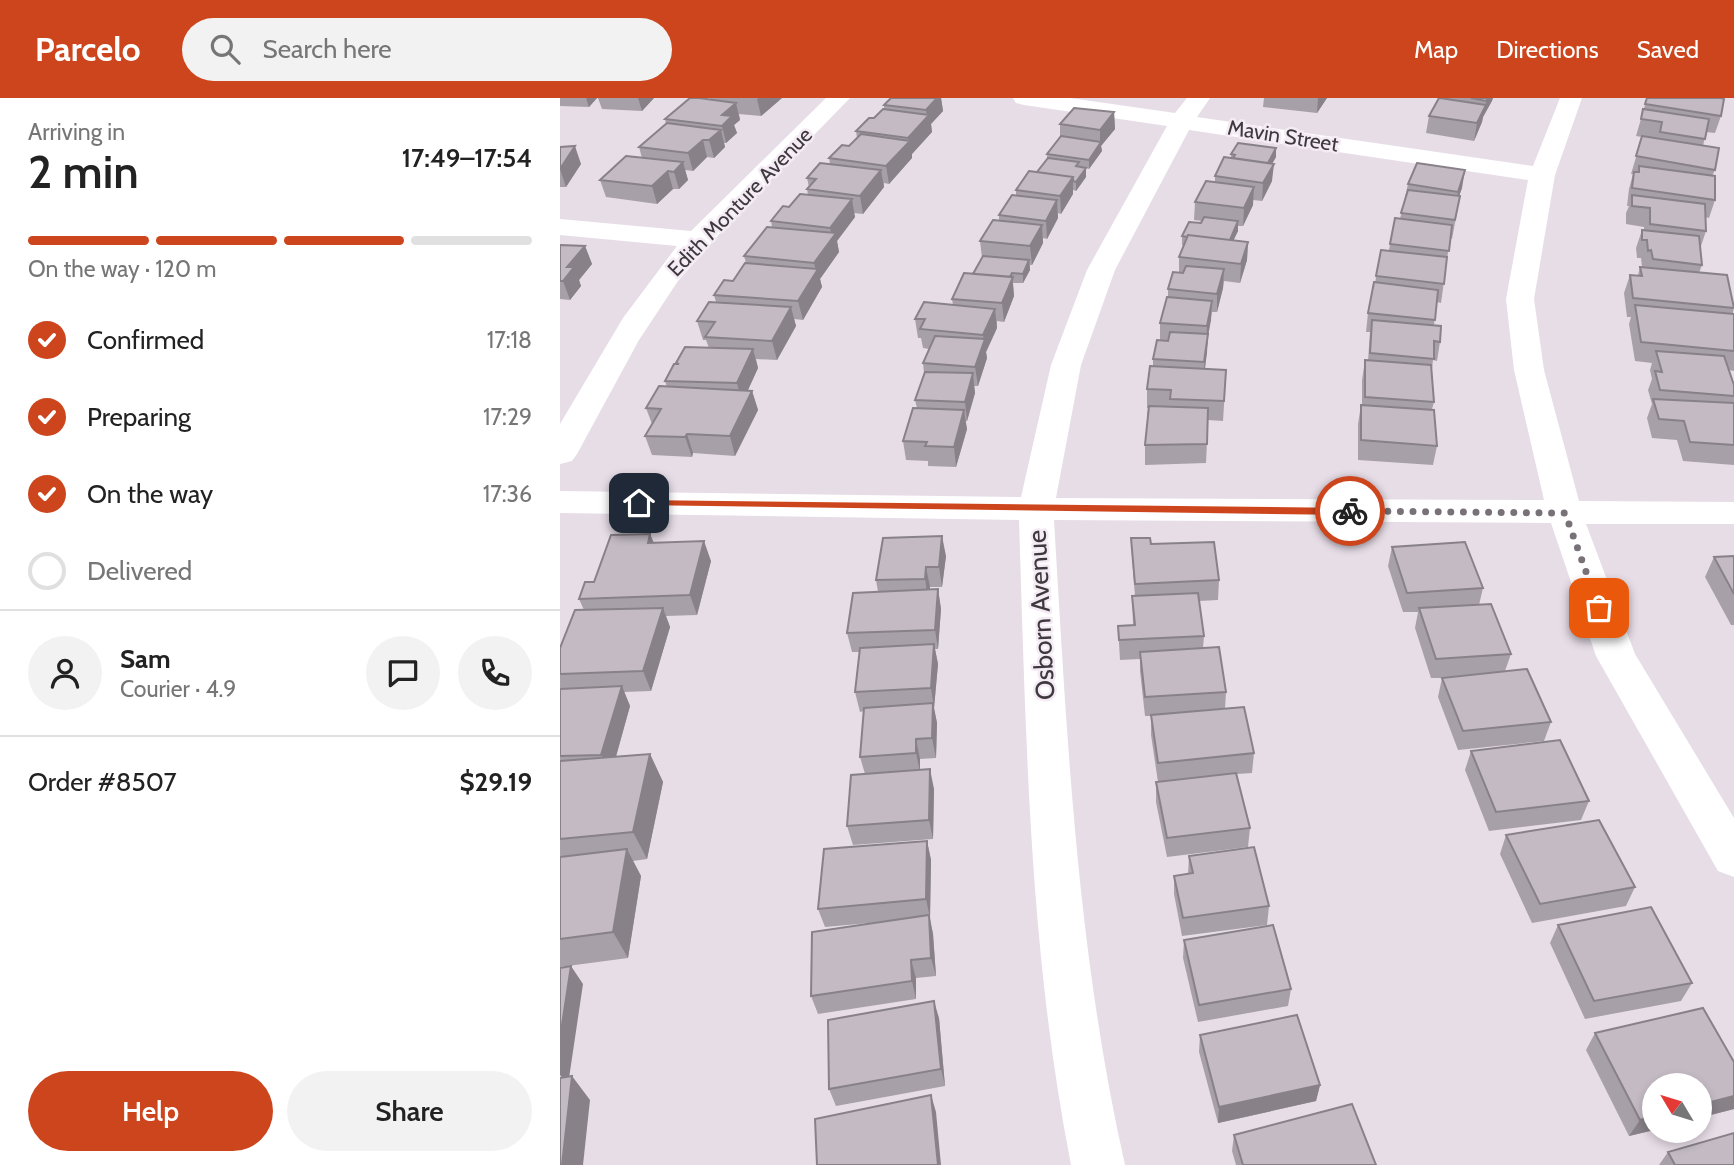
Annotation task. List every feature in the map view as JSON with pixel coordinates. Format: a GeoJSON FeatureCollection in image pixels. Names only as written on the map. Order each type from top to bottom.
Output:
{"type":"FeatureCollection","features":[{"type":"Feature","properties":{"kind":"street","name":"Edith Monture Avenue"},"geometry":{"type":"LineString","coordinates":[[560,454],[618,349],[667,277],[697,240],[839,98]]}},
{"type":"Feature","properties":{"kind":"street","name":"Mavin Street"},"geometry":{"type":"LineString","coordinates":[[1024,98],[1191,109],[1542,175]]}},
{"type":"Feature","properties":{"kind":"street"},"geometry":{"type":"LineString","coordinates":[[1571,98],[1542,175],[1520,299],[1529,370],[1541,426],[1565,513],[1616,656],[1734,858]]}},
{"type":"Feature","properties":{"kind":"street","name":"Osborn Avenue"},"geometry":{"type":"LineString","coordinates":[[1098,1165],[1079,1075],[1051,831],[1036,509],[1066,365],[1101,270],[1191,109]]}},
{"type":"Feature","properties":{"kind":"street"},"geometry":{"type":"LineString","coordinates":[[560,227],[697,240]]}},
{"type":"Feature","properties":{"kind":"street"},"geometry":{"type":"LineString","coordinates":[[560,502],[1036,509],[1734,513]]}},
{"type":"Feature","properties":{"kind":"building"},"geometry":{"type":"Polygon","coordinates":[[[690,98],[736,103],[722,115],[732,116],[722,126],[665,119],[690,98]]]}},
{"type":"Feature","properties":{"kind":"building"},"geometry":{"type":"Polygon","coordinates":[[[891,98],[937,98],[926,110],[884,105],[891,98]]]}},
{"type":"Feature","properties":{"kind":"building"},"geometry":{"type":"Polygon","coordinates":[[[1439,98],[1486,105],[1477,123],[1429,116],[1439,98]]]}},
{"type":"Feature","properties":{"kind":"building"},"geometry":{"type":"Polygon","coordinates":[[[1647,98],[1724,99],[1721,116],[1645,104],[1647,98]]]}},
{"type":"Feature","properties":{"kind":"building"},"geometry":{"type":"Polygon","coordinates":[[[1074,108],[1114,112],[1100,130],[1060,124],[1074,108]]]}},
{"type":"Feature","properties":{"kind":"building"},"geometry":{"type":"Polygon","coordinates":[[[883,109],[929,115],[908,138],[856,131],[883,109]]]}},
{"type":"Feature","properties":{"kind":"building"},"geometry":{"type":"Polygon","coordinates":[[[1643,109],[1709,119],[1705,139],[1660,132],[1662,122],[1641,119],[1643,109]]]}},
{"type":"Feature","properties":{"kind":"building"},"geometry":{"type":"Polygon","coordinates":[[[667,123],[721,130],[688,153],[639,147],[667,123]]]}},
{"type":"Feature","properties":{"kind":"building"},"geometry":{"type":"Polygon","coordinates":[[[861,134],[910,141],[886,166],[829,158],[842,145],[849,146],[861,134]]]}},
{"type":"Feature","properties":{"kind":"building"},"geometry":{"type":"Polygon","coordinates":[[[1061,136],[1101,142],[1089,160],[1047,154],[1061,136]]]}},
{"type":"Feature","properties":{"kind":"building"},"geometry":{"type":"Polygon","coordinates":[[[1642,136],[1719,148],[1715,170],[1636,156],[1642,136]]]}},
{"type":"Feature","properties":{"kind":"building"},"geometry":{"type":"Polygon","coordinates":[[[1238,143],[1276,148],[1268,163],[1233,158],[1235,155],[1231,154],[1238,143]]]}},
{"type":"Feature","properties":{"kind":"building"},"geometry":{"type":"Polygon","coordinates":[[[575,146],[560,169],[560,147],[575,146]]]}},
{"type":"Feature","properties":{"kind":"building"},"geometry":{"type":"Polygon","coordinates":[[[626,156],[683,162],[674,172],[668,171],[652,186],[600,180],[626,156]]]}},
{"type":"Feature","properties":{"kind":"building"},"geometry":{"type":"Polygon","coordinates":[[[1224,157],[1274,164],[1263,183],[1215,176],[1224,157]]]}},
{"type":"Feature","properties":{"kind":"building"},"geometry":{"type":"Polygon","coordinates":[[[1048,158],[1079,162],[1076,166],[1086,168],[1076,182],[1073,177],[1037,172],[1048,158]]]}},
{"type":"Feature","properties":{"kind":"building"},"geometry":{"type":"Polygon","coordinates":[[[820,163],[881,170],[860,196],[807,189],[816,179],[807,178],[820,163]]]}},
{"type":"Feature","properties":{"kind":"building"},"geometry":{"type":"Polygon","coordinates":[[[1417,163],[1465,170],[1458,192],[1408,184],[1417,163]]]}},
{"type":"Feature","properties":{"kind":"building"},"geometry":{"type":"Polygon","coordinates":[[[1639,166],[1715,176],[1715,200],[1632,188],[1634,172],[1639,172],[1639,166]]]}},
{"type":"Feature","properties":{"kind":"building"},"geometry":{"type":"Polygon","coordinates":[[[1029,171],[1073,177],[1060,196],[1016,190],[1029,171]]]}},
{"type":"Feature","properties":{"kind":"building"},"geometry":{"type":"Polygon","coordinates":[[[1206,181],[1254,187],[1244,208],[1195,202],[1206,181]]]}},
{"type":"Feature","properties":{"kind":"building"},"geometry":{"type":"Polygon","coordinates":[[[1408,190],[1460,196],[1455,220],[1401,213],[1408,190]]]}},
{"type":"Feature","properties":{"kind":"building"},"geometry":{"type":"Polygon","coordinates":[[[800,194],[852,199],[830,228],[771,221],[783,206],[789,207],[800,194]]]}},
{"type":"Feature","properties":{"kind":"building"},"geometry":{"type":"Polygon","coordinates":[[[1012,195],[1057,200],[1046,221],[999,215],[1012,195]]]}},
{"type":"Feature","properties":{"kind":"building"},"geometry":{"type":"Polygon","coordinates":[[[1632,195],[1705,204],[1706,231],[1650,224],[1650,208],[1632,206],[1632,195]]]}},
{"type":"Feature","properties":{"kind":"building"},"geometry":{"type":"Polygon","coordinates":[[[1204,217],[1238,221],[1230,240],[1182,236],[1189,222],[1201,223],[1204,217]]]}},
{"type":"Feature","properties":{"kind":"building"},"geometry":{"type":"Polygon","coordinates":[[[1395,218],[1452,225],[1449,251],[1390,244],[1395,218]]]}},
{"type":"Feature","properties":{"kind":"building"},"geometry":{"type":"Polygon","coordinates":[[[993,220],[1042,225],[1030,246],[980,241],[993,220]]]}},
{"type":"Feature","properties":{"kind":"building"},"geometry":{"type":"Polygon","coordinates":[[[767,227],[836,233],[814,263],[744,256],[767,227]]]}},
{"type":"Feature","properties":{"kind":"building"},"geometry":{"type":"Polygon","coordinates":[[[1642,230],[1699,236],[1702,265],[1653,259],[1651,250],[1648,251],[1647,240],[1642,240],[1642,230]]]}},
{"type":"Feature","properties":{"kind":"building"},"geometry":{"type":"Polygon","coordinates":[[[1188,235],[1248,242],[1241,264],[1179,257],[1188,235]]]}},
{"type":"Feature","properties":{"kind":"building"},"geometry":{"type":"Polygon","coordinates":[[[560,245],[585,246],[567,267],[574,267],[563,281],[560,281],[560,245]]]}},
{"type":"Feature","properties":{"kind":"building"},"geometry":{"type":"Polygon","coordinates":[[[1381,250],[1447,257],[1444,284],[1376,276],[1381,250]]]}},
{"type":"Feature","properties":{"kind":"building"},"geometry":{"type":"Polygon","coordinates":[[[983,256],[1029,260],[1023,274],[1012,273],[1010,277],[973,274],[983,256]]]}},
{"type":"Feature","properties":{"kind":"building"},"geometry":{"type":"Polygon","coordinates":[[[745,263],[818,269],[798,301],[714,295],[724,280],[733,281],[745,263]]]}},
{"type":"Feature","properties":{"kind":"building"},"geometry":{"type":"Polygon","coordinates":[[[1186,266],[1224,269],[1217,294],[1168,289],[1173,272],[1183,273],[1186,266]]]}},
{"type":"Feature","properties":{"kind":"building"},"geometry":{"type":"Polygon","coordinates":[[[1640,267],[1727,275],[1734,308],[1633,298],[1630,275],[1642,276],[1640,267]]]}},
{"type":"Feature","properties":{"kind":"building"},"geometry":{"type":"Polygon","coordinates":[[[964,273],[1013,277],[1002,303],[952,299],[964,273]]]}},
{"type":"Feature","properties":{"kind":"building"},"geometry":{"type":"Polygon","coordinates":[[[1374,282],[1438,290],[1435,320],[1368,313],[1374,282]]]}},
{"type":"Feature","properties":{"kind":"building"},"geometry":{"type":"Polygon","coordinates":[[[1167,297],[1212,301],[1207,326],[1160,323],[1167,297]]]}},
{"type":"Feature","properties":{"kind":"building"},"geometry":{"type":"Polygon","coordinates":[[[709,302],[791,307],[772,341],[705,337],[715,322],[697,321],[709,302]]]}},
{"type":"Feature","properties":{"kind":"building"},"geometry":{"type":"Polygon","coordinates":[[[924,302],[995,309],[983,335],[920,329],[925,319],[915,319],[924,302]]]}},
{"type":"Feature","properties":{"kind":"building"},"geometry":{"type":"Polygon","coordinates":[[[1635,305],[1734,314],[1734,351],[1641,342],[1635,305]]]}},
{"type":"Feature","properties":{"kind":"building"},"geometry":{"type":"Polygon","coordinates":[[[1372,320],[1441,326],[1440,342],[1434,341],[1434,359],[1370,353],[1372,320]]]}},
{"type":"Feature","properties":{"kind":"building"},"geometry":{"type":"Polygon","coordinates":[[[1170,332],[1208,334],[1204,362],[1153,359],[1157,340],[1168,341],[1170,332]]]}},
{"type":"Feature","properties":{"kind":"building"},"geometry":{"type":"Polygon","coordinates":[[[935,336],[985,339],[975,367],[923,363],[935,336]]]}},
{"type":"Feature","properties":{"kind":"building"},"geometry":{"type":"Polygon","coordinates":[[[685,347],[753,349],[737,383],[665,381],[674,364],[679,364],[676,363],[685,347]]]}},
{"type":"Feature","properties":{"kind":"building"},"geometry":{"type":"Polygon","coordinates":[[[1656,351],[1724,356],[1734,385],[1734,396],[1660,390],[1655,371],[1662,372],[1656,351]]]}},
{"type":"Feature","properties":{"kind":"building"},"geometry":{"type":"Polygon","coordinates":[[[1365,360],[1431,365],[1434,402],[1365,397],[1365,360]]]}},
{"type":"Feature","properties":{"kind":"building"},"geometry":{"type":"Polygon","coordinates":[[[1150,366],[1226,370],[1224,401],[1170,399],[1171,390],[1147,389],[1150,366]]]}},
{"type":"Feature","properties":{"kind":"building"},"geometry":{"type":"Polygon","coordinates":[[[925,372],[973,373],[965,402],[915,400],[925,372]]]}},
{"type":"Feature","properties":{"kind":"building"},"geometry":{"type":"Polygon","coordinates":[[[659,386],[752,391],[730,436],[645,436],[661,409],[646,408],[659,386]]]}},
{"type":"Feature","properties":{"kind":"building"},"geometry":{"type":"Polygon","coordinates":[[[1653,399],[1734,403],[1734,445],[1690,442],[1684,421],[1659,419],[1653,399]]]}},
{"type":"Feature","properties":{"kind":"building"},"geometry":{"type":"Polygon","coordinates":[[[1361,405],[1434,410],[1437,446],[1361,440],[1361,405]]]}},
{"type":"Feature","properties":{"kind":"building"},"geometry":{"type":"Polygon","coordinates":[[[1149,406],[1208,408],[1207,444],[1145,445],[1149,406]]]}},
{"type":"Feature","properties":{"kind":"building"},"geometry":{"type":"Polygon","coordinates":[[[913,408],[964,410],[954,447],[925,446],[927,442],[903,441],[913,408]]]}},
{"type":"Feature","properties":{"kind":"building"},"geometry":{"type":"Polygon","coordinates":[[[650,534],[648,543],[704,541],[690,595],[579,599],[585,582],[594,582],[611,535],[650,534]]]}},
{"type":"Feature","properties":{"kind":"building"},"geometry":{"type":"Polygon","coordinates":[[[942,536],[939,567],[926,567],[925,579],[876,580],[883,538],[942,536]]]}},
{"type":"Feature","properties":{"kind":"building"},"geometry":{"type":"Polygon","coordinates":[[[1131,538],[1150,538],[1151,544],[1214,542],[1219,580],[1135,584],[1131,538]]]}},
{"type":"Feature","properties":{"kind":"building"},"geometry":{"type":"Polygon","coordinates":[[[1465,542],[1483,588],[1407,593],[1392,547],[1465,542]]]}},
{"type":"Feature","properties":{"kind":"building"},"geometry":{"type":"Polygon","coordinates":[[[1734,556],[1734,594],[1714,557],[1734,556]]]}},
{"type":"Feature","properties":{"kind":"building"},"geometry":{"type":"Polygon","coordinates":[[[938,589],[935,630],[847,633],[853,593],[938,589]]]}},
{"type":"Feature","properties":{"kind":"building"},"geometry":{"type":"Polygon","coordinates":[[[1198,593],[1204,636],[1119,640],[1118,626],[1135,625],[1132,596],[1198,593]]]}},
{"type":"Feature","properties":{"kind":"building"},"geometry":{"type":"Polygon","coordinates":[[[1491,604],[1511,654],[1436,659],[1419,608],[1491,604]]]}},
{"type":"Feature","properties":{"kind":"building"},"geometry":{"type":"Polygon","coordinates":[[[663,608],[643,671],[560,674],[560,648],[575,610],[663,608]]]}},
{"type":"Feature","properties":{"kind":"building"},"geometry":{"type":"Polygon","coordinates":[[[934,644],[931,688],[855,692],[860,648],[934,644]]]}},
{"type":"Feature","properties":{"kind":"building"},"geometry":{"type":"Polygon","coordinates":[[[1219,647],[1226,692],[1145,697],[1140,652],[1219,647]]]}},
{"type":"Feature","properties":{"kind":"building"},"geometry":{"type":"Polygon","coordinates":[[[1527,669],[1551,722],[1463,731],[1442,678],[1527,669]]]}},
{"type":"Feature","properties":{"kind":"building"},"geometry":{"type":"Polygon","coordinates":[[[622,686],[601,755],[560,756],[560,689],[622,686]]]}},
{"type":"Feature","properties":{"kind":"building"},"geometry":{"type":"Polygon","coordinates":[[[933,703],[932,738],[916,739],[916,753],[860,757],[864,708],[933,703]]]}},
{"type":"Feature","properties":{"kind":"building"},"geometry":{"type":"Polygon","coordinates":[[[1244,707],[1254,753],[1158,763],[1151,715],[1244,707]]]}},
{"type":"Feature","properties":{"kind":"building"},"geometry":{"type":"Polygon","coordinates":[[[1560,740],[1589,801],[1496,812],[1471,751],[1560,740]]]}},
{"type":"Feature","properties":{"kind":"building"},"geometry":{"type":"Polygon","coordinates":[[[650,754],[633,832],[560,839],[560,761],[650,754]]]}},
{"type":"Feature","properties":{"kind":"building"},"geometry":{"type":"Polygon","coordinates":[[[930,769],[929,820],[847,826],[851,775],[930,769]]]}},
{"type":"Feature","properties":{"kind":"building"},"geometry":{"type":"Polygon","coordinates":[[[1236,773],[1250,828],[1167,838],[1156,782],[1236,773]]]}},
{"type":"Feature","properties":{"kind":"building"},"geometry":{"type":"Polygon","coordinates":[[[1599,820],[1635,887],[1540,904],[1506,835],[1599,820]]]}},
{"type":"Feature","properties":{"kind":"building"},"geometry":{"type":"Polygon","coordinates":[[[927,841],[926,899],[818,909],[824,849],[927,841]]]}},
{"type":"Feature","properties":{"kind":"building"},"geometry":{"type":"Polygon","coordinates":[[[1254,847],[1269,906],[1183,918],[1174,876],[1193,873],[1189,856],[1254,847]]]}},
{"type":"Feature","properties":{"kind":"building"},"geometry":{"type":"Polygon","coordinates":[[[627,849],[613,932],[560,939],[560,857],[627,849]]]}},
{"type":"Feature","properties":{"kind":"building"},"geometry":{"type":"Polygon","coordinates":[[[1651,907],[1692,983],[1594,1001],[1558,925],[1651,907]]]}},
{"type":"Feature","properties":{"kind":"building"},"geometry":{"type":"Polygon","coordinates":[[[929,915],[931,958],[911,960],[912,981],[811,996],[812,932],[929,915]]]}},
{"type":"Feature","properties":{"kind":"building"},"geometry":{"type":"Polygon","coordinates":[[[1273,925],[1291,989],[1199,1005],[1184,940],[1273,925]]]}},
{"type":"Feature","properties":{"kind":"building"},"geometry":{"type":"Polygon","coordinates":[[[571,966],[560,1038],[560,968],[571,966]]]}},
{"type":"Feature","properties":{"kind":"building"},"geometry":{"type":"Polygon","coordinates":[[[934,1001],[941,1069],[829,1089],[828,1020],[934,1001]]]}},
{"type":"Feature","properties":{"kind":"building"},"geometry":{"type":"Polygon","coordinates":[[[1703,1008],[1734,1062],[1734,1096],[1712,1102],[1712,1073],[1642,1073],[1640,1120],[1595,1033],[1703,1008]]]}},
{"type":"Feature","properties":{"kind":"building"},"geometry":{"type":"Polygon","coordinates":[[[1297,1015],[1320,1085],[1219,1107],[1200,1035],[1297,1015]]]}},
{"type":"Feature","properties":{"kind":"building"},"geometry":{"type":"Polygon","coordinates":[[[572,1076],[562,1165],[560,1165],[560,1078],[572,1076]]]}},
{"type":"Feature","properties":{"kind":"building"},"geometry":{"type":"Polygon","coordinates":[[[931,1095],[938,1165],[817,1165],[815,1119],[931,1095]]]}},
{"type":"Feature","properties":{"kind":"building"},"geometry":{"type":"Polygon","coordinates":[[[1352,1104],[1376,1165],[1243,1165],[1234,1135],[1352,1104]]]}},
{"type":"Feature","properties":{"kind":"building"},"geometry":{"type":"Polygon","coordinates":[[[1734,1133],[1734,1165],[1675,1165],[1668,1152],[1699,1143],[1712,1143],[1712,1139],[1734,1133]]]}},
{"type":"Feature","properties":{"kind":"way so far"},"geometry":{"type":"LineString","coordinates":[[1350,511],[1565,513],[1599,608]]}},
{"type":"Feature","properties":{"kind":"route"},"geometry":{"type":"LineString","coordinates":[[639,503],[1350,511]]}}]}
